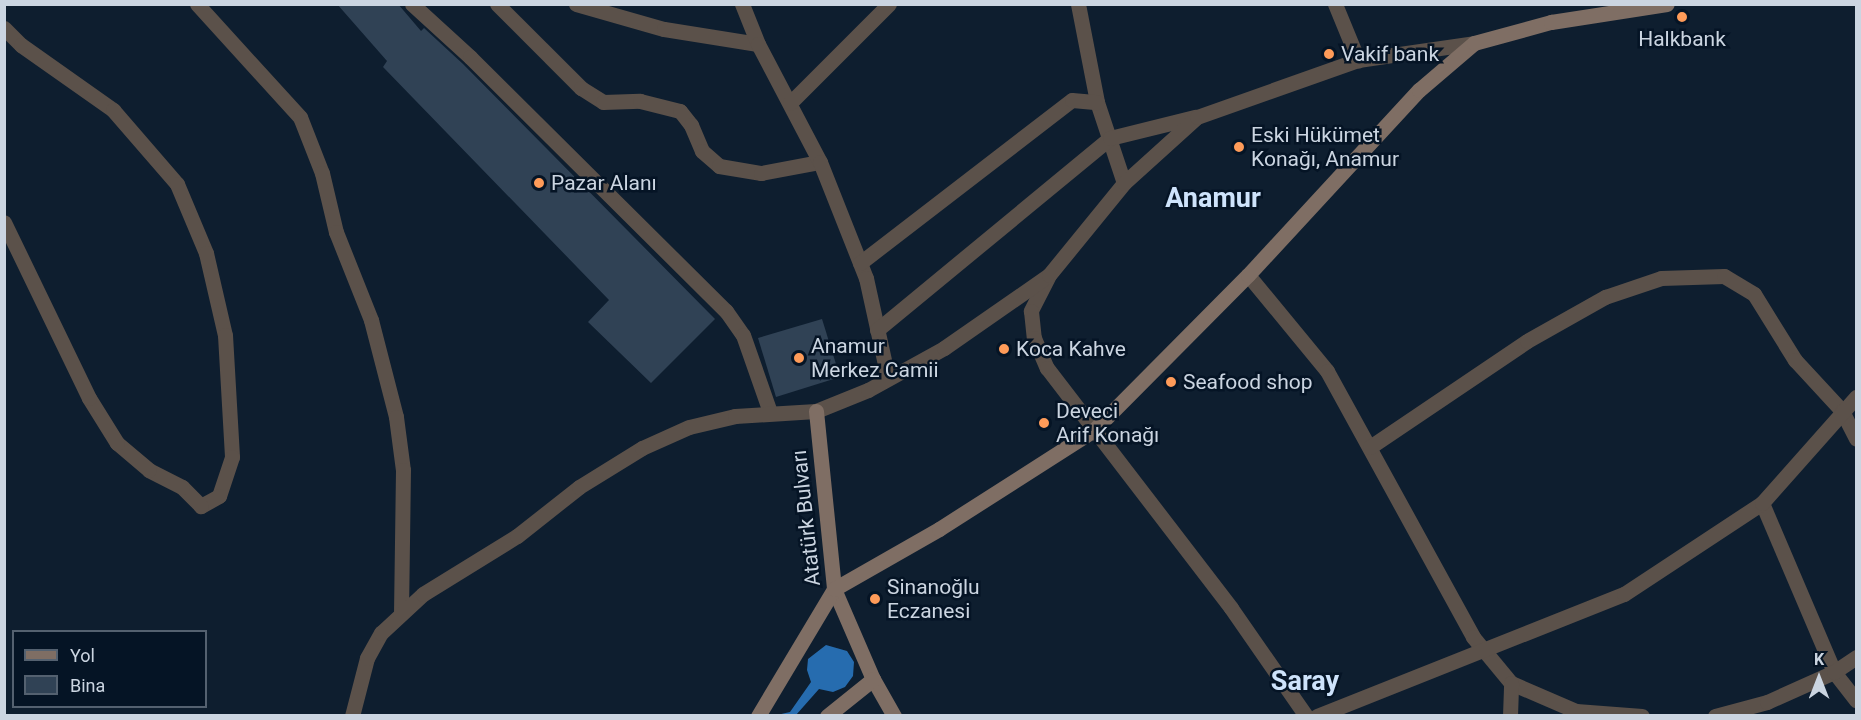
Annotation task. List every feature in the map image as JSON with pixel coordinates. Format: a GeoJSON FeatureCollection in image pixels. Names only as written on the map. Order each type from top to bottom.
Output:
{"type":"FeatureCollection","features":[{"type":"Feature","properties":{"kind":"street"},"geometry":{"type":"LineString","coordinates":[[196,4],[300,117],[322,173],[336,232],[371,320],[396,417],[403,470],[401,614]]}},
{"type":"Feature","properties":{"kind":"street"},"geometry":{"type":"LineString","coordinates":[[412,4],[470,57],[726,311],[743,335],[770,412]]}},
{"type":"Feature","properties":{"kind":"street"},"geometry":{"type":"LineString","coordinates":[[496,4],[581,88],[603,102],[640,101],[680,111],[691,125],[702,151],[719,166],[761,173],[820,162]]}},
{"type":"Feature","properties":{"kind":"street"},"geometry":{"type":"LineString","coordinates":[[576,4],[664,29],[758,44]]}},
{"type":"Feature","properties":{"kind":"street"},"geometry":{"type":"LineString","coordinates":[[742,4],[758,44],[820,162],[860,263],[888,378]]}},
{"type":"Feature","properties":{"kind":"street"},"geometry":{"type":"LineString","coordinates":[[790,103],[889,4]]}},
{"type":"Feature","properties":{"kind":"street"},"geometry":{"type":"LineString","coordinates":[[1078,4],[1097,102],[1124,183]]}},
{"type":"Feature","properties":{"kind":"street"},"geometry":{"type":"LineString","coordinates":[[1335,4],[1358,60]]}},
{"type":"Feature","properties":{"kind":"street"},"geometry":{"type":"LineString","coordinates":[[877,330],[1110,138],[1197,117],[1271,87],[1358,60],[1474,43],[1551,22],[1667,4]]}},
{"type":"Feature","properties":{"kind":"street"},"geometry":{"type":"LineString","coordinates":[[4,28],[21,45],[113,110],[177,183],[206,253],[225,335],[232,457],[219,496],[201,506],[182,487],[149,470],[117,443],[89,398],[51,324],[4,222]]}},
{"type":"Feature","properties":{"kind":"street"},"geometry":{"type":"LineString","coordinates":[[758,716],[834,590],[939,529],[1095,430],[1248,275],[1419,90],[1474,43]]}},
{"type":"Feature","properties":{"kind":"street"},"geometry":{"type":"LineString","coordinates":[[860,263],[1072,100],[1097,102]]}},
{"type":"Feature","properties":{"kind":"street"},"geometry":{"type":"LineString","coordinates":[[1197,117],[1124,183],[1049,275],[1031,311],[1034,338],[1047,368],[1231,608],[1306,716]]}},
{"type":"Feature","properties":{"kind":"street"},"geometry":{"type":"LineString","coordinates":[[352,716],[367,658],[381,633],[401,614],[423,594],[517,536],[579,488],[642,448],[689,427],[770,412],[816,411],[888,378],[944,348],[1049,275]]}},
{"type":"Feature","properties":{"kind":"street"},"geometry":{"type":"LineString","coordinates":[[1248,275],[1327,371],[1473,637],[1511,683],[1576,711],[1642,716]]}},
{"type":"Feature","properties":{"kind":"street"},"geometry":{"type":"LineString","coordinates":[[1370,447],[1527,341],[1605,297],[1660,278],[1724,276],[1754,294],[1796,360],[1842,411],[1857,439]]}},
{"type":"Feature","properties":{"kind":"street"},"geometry":{"type":"LineString","coordinates":[[1317,716],[1485,652],[1624,594],[1762,502],[1857,396]]}},
{"type":"Feature","properties":{"kind":"street","name":"Atatürk Bulvarı"},"geometry":{"type":"LineString","coordinates":[[816,411],[834,590],[873,679],[894,716]]}},
{"type":"Feature","properties":{"kind":"street"},"geometry":{"type":"LineString","coordinates":[[1762,502],[1834,672],[1857,700]]}},
{"type":"Feature","properties":{"kind":"street"},"geometry":{"type":"LineString","coordinates":[[1714,716],[1767,702],[1834,672],[1857,657]]}},
{"type":"Feature","properties":{"kind":"street"},"geometry":{"type":"LineString","coordinates":[[827,716],[873,679]]}},
{"type":"Feature","properties":{"kind":"street"},"geometry":{"type":"LineString","coordinates":[[1510,716],[1511,683]]}},
{"type":"Feature","properties":{"kind":"water"},"geometry":{"type":"Polygon","coordinates":[[[826,645],[847,651],[854,662],[853,676],[845,687],[833,692],[819,689],[796,715],[777,715],[790,712],[811,682],[807,670],[808,659],[826,645]]]}},
{"type":"Feature","properties":{"kind":"building","name":"Pazar Alanı"},"geometry":{"type":"Polygon","coordinates":[[[337,4],[398,4],[421,31],[424,28],[463,64],[715,319],[651,383],[588,322],[609,300],[383,67],[387,61],[337,4]]]}},
{"type":"Feature","properties":{"kind":"building","name":"Anamur Merkez Camii"},"geometry":{"type":"Polygon","coordinates":[[[822,319],[840,377],[776,397],[758,338],[822,319]]]}},
{"type":"Feature","properties":{"kind":"place","name":"Halkbank"},"geometry":{"type":"Point","coordinates":[1682,17]}},
{"type":"Feature","properties":{"kind":"place","name":"Vakif bank"},"geometry":{"type":"Point","coordinates":[1329,54]}},
{"type":"Feature","properties":{"kind":"place","name":"Eski Hükümet Konağı, Anamur"},"geometry":{"type":"Point","coordinates":[1239,147]}},
{"type":"Feature","properties":{"kind":"place","name":"Pazar Alanı"},"geometry":{"type":"Point","coordinates":[539,183]}},
{"type":"Feature","properties":{"kind":"place","name":"Koca Kahve"},"geometry":{"type":"Point","coordinates":[1004,349]}},
{"type":"Feature","properties":{"kind":"place","name":"Anamur Merkez Camii"},"geometry":{"type":"Point","coordinates":[799,358]}},
{"type":"Feature","properties":{"kind":"place","name":"Seafood shop"},"geometry":{"type":"Point","coordinates":[1171,382]}},
{"type":"Feature","properties":{"kind":"place","name":"Deveci Arif Konağı"},"geometry":{"type":"Point","coordinates":[1044,423]}},
{"type":"Feature","properties":{"kind":"place","name":"Sinanoğlu Eczanesi"},"geometry":{"type":"Point","coordinates":[875,599]}},
{"type":"Feature","properties":{"kind":"district","name":"Anamur"},"geometry":{"type":"Point","coordinates":[1213,199]}},
{"type":"Feature","properties":{"kind":"district","name":"Saray"},"geometry":{"type":"Point","coordinates":[1305,682]}}]}
